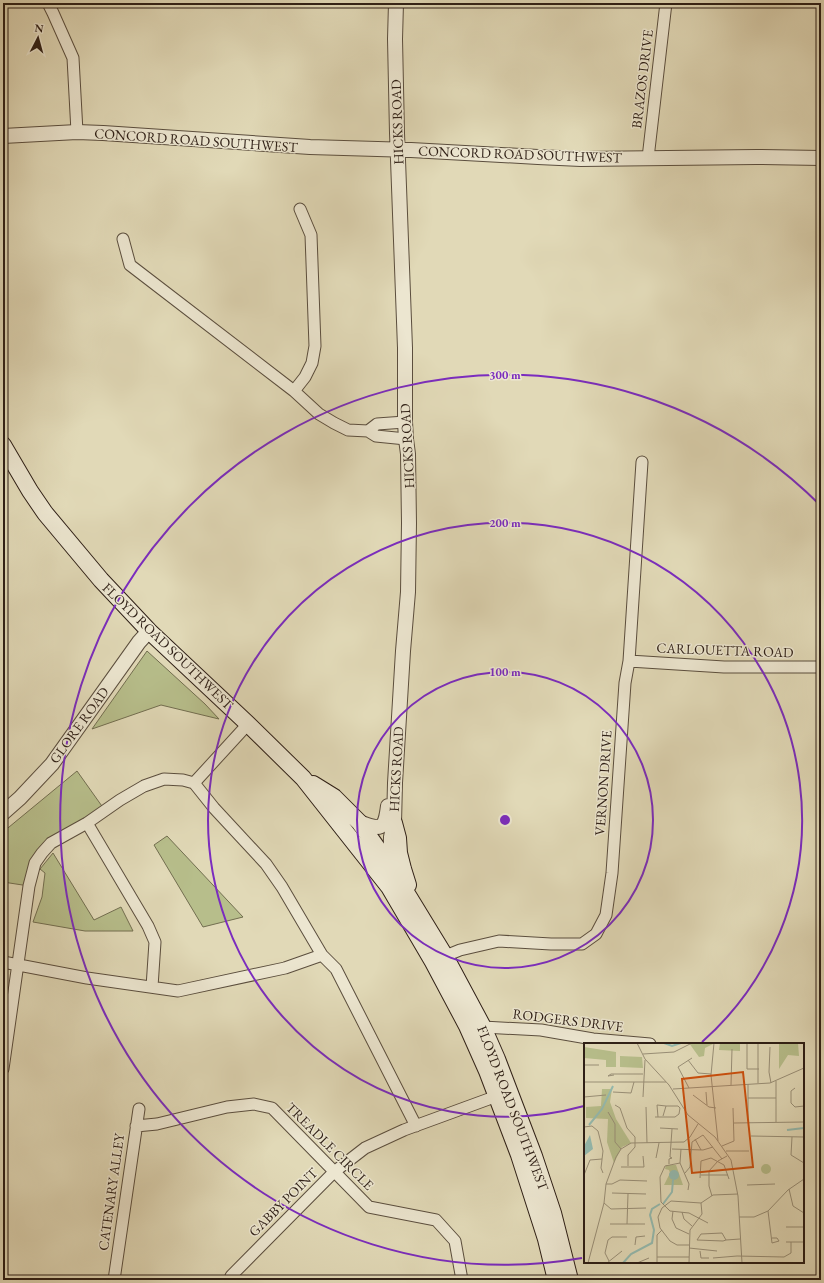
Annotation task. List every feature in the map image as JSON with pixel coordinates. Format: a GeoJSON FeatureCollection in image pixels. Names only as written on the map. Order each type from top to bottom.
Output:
{"type":"FeatureCollection","features":[{"type":"Feature","properties":{"kind":"main road","name":"FLOYD ROAD SOUTHWEST"},"geometry":{"type":"LineString","coordinates":[[3,445],[30,490],[58,529],[101,580],[149,631],[303,778],[389,887],[439,959],[483,1027],[497,1058],[554,1213],[570,1280]]}},
{"type":"Feature","properties":{"kind":"main road","name":"FLOYD ROAD SOUTHWEST"},"geometry":{"type":"LineString","coordinates":[[303,778],[334,797],[359,822],[390,866],[422,918],[497,1096],[519,1155],[546,1239],[556,1280]]}},
{"type":"Feature","properties":{"kind":"main road"},"geometry":{"type":"LineString","coordinates":[[394,823],[403,869],[422,918]]}},
{"type":"Feature","properties":{"kind":"street"},"geometry":{"type":"LineString","coordinates":[[48,3],[73,58],[76,132]]}},
{"type":"Feature","properties":{"kind":"street","name":"HICKS ROAD"},"geometry":{"type":"LineString","coordinates":[[389,887],[409,558],[408,454],[405,422],[395,39],[396,3]]}},
{"type":"Feature","properties":{"kind":"street","name":"BRAZOS DRIVE"},"geometry":{"type":"LineString","coordinates":[[648,158],[666,3]]}},
{"type":"Feature","properties":{"kind":"street","name":"CONCORD ROAD SOUTHWEST"},"geometry":{"type":"LineString","coordinates":[[3,136],[76,132],[310,147],[538,157],[821,158]]}},
{"type":"Feature","properties":{"kind":"street"},"geometry":{"type":"LineString","coordinates":[[294,391],[312,363],[315,346],[311,235],[300,209]]}},
{"type":"Feature","properties":{"kind":"street"},"geometry":{"type":"LineString","coordinates":[[123,239],[130,265],[294,391],[318,414],[348,430],[368,431],[376,436],[406,439]]}},
{"type":"Feature","properties":{"kind":"street"},"geometry":{"type":"LineString","coordinates":[[368,431],[377,424],[405,422]]}},
{"type":"Feature","properties":{"kind":"street","name":"VERNON DRIVE"},"geometry":{"type":"LineString","coordinates":[[439,959],[460,950],[499,942],[582,944],[596,934],[606,915],[612,873],[642,462]]}},
{"type":"Feature","properties":{"kind":"street","name":"GLORE ROAD"},"geometry":{"type":"LineString","coordinates":[[3,813],[20,798],[52,764],[139,642],[149,631]]}},
{"type":"Feature","properties":{"kind":"street","name":"CARLOUETTA ROAD"},"geometry":{"type":"LineString","coordinates":[[628,661],[724,668],[821,667]]}},
{"type":"Feature","properties":{"kind":"street"},"geometry":{"type":"LineString","coordinates":[[194,783],[248,724]]}},
{"type":"Feature","properties":{"kind":"street"},"geometry":{"type":"LineString","coordinates":[[3,1069],[29,886],[35,863],[42,853],[52,844],[134,792],[159,780],[179,779],[194,783],[214,808],[271,870],[322,955],[336,969],[416,1126]]}},
{"type":"Feature","properties":{"kind":"street"},"geometry":{"type":"LineString","coordinates":[[359,822],[375,828],[382,826],[386,820],[390,794],[395,783]]}},
{"type":"Feature","properties":{"kind":"street"},"geometry":{"type":"LineString","coordinates":[[87,823],[148,926],[155,942],[152,987]]}},
{"type":"Feature","properties":{"kind":"street"},"geometry":{"type":"LineString","coordinates":[[3,962],[87,978],[178,990],[285,968],[322,955]]}},
{"type":"Feature","properties":{"kind":"street","name":"RODGERS DRIVE"},"geometry":{"type":"LineString","coordinates":[[483,1027],[541,1030],[593,1039],[639,1043]]}},
{"type":"Feature","properties":{"kind":"street","name":"GABBY POINT"},"geometry":{"type":"LineString","coordinates":[[230,1280],[231,1276],[334,1172],[364,1148],[416,1126],[497,1096]]}},
{"type":"Feature","properties":{"kind":"street","name":"TREADLE CIRCLE"},"geometry":{"type":"LineString","coordinates":[[136,1126],[157,1124],[227,1107],[254,1104],[272,1108],[369,1207],[436,1220],[455,1241],[462,1280]]}},
{"type":"Feature","properties":{"kind":"street","name":"CATENARY ALLEY"},"geometry":{"type":"LineString","coordinates":[[114,1280],[138,1109]]}},
{"type":"Feature","properties":{"kind":"green space"},"geometry":{"type":"Polygon","coordinates":[[[147,651],[205,704],[219,719],[161,705],[92,729],[147,651]]]}},
{"type":"Feature","properties":{"kind":"green space"},"geometry":{"type":"Polygon","coordinates":[[[77,771],[104,809],[59,839],[31,869],[29,886],[3,882],[3,832],[77,771]]]}},
{"type":"Feature","properties":{"kind":"green space"},"geometry":{"type":"Polygon","coordinates":[[[167,836],[243,917],[203,927],[154,845],[167,836]]]}},
{"type":"Feature","properties":{"kind":"green space"},"geometry":{"type":"Polygon","coordinates":[[[53,853],[94,920],[121,907],[133,931],[85,931],[33,922],[42,897],[45,873],[40,869],[53,853]]]}}]}
